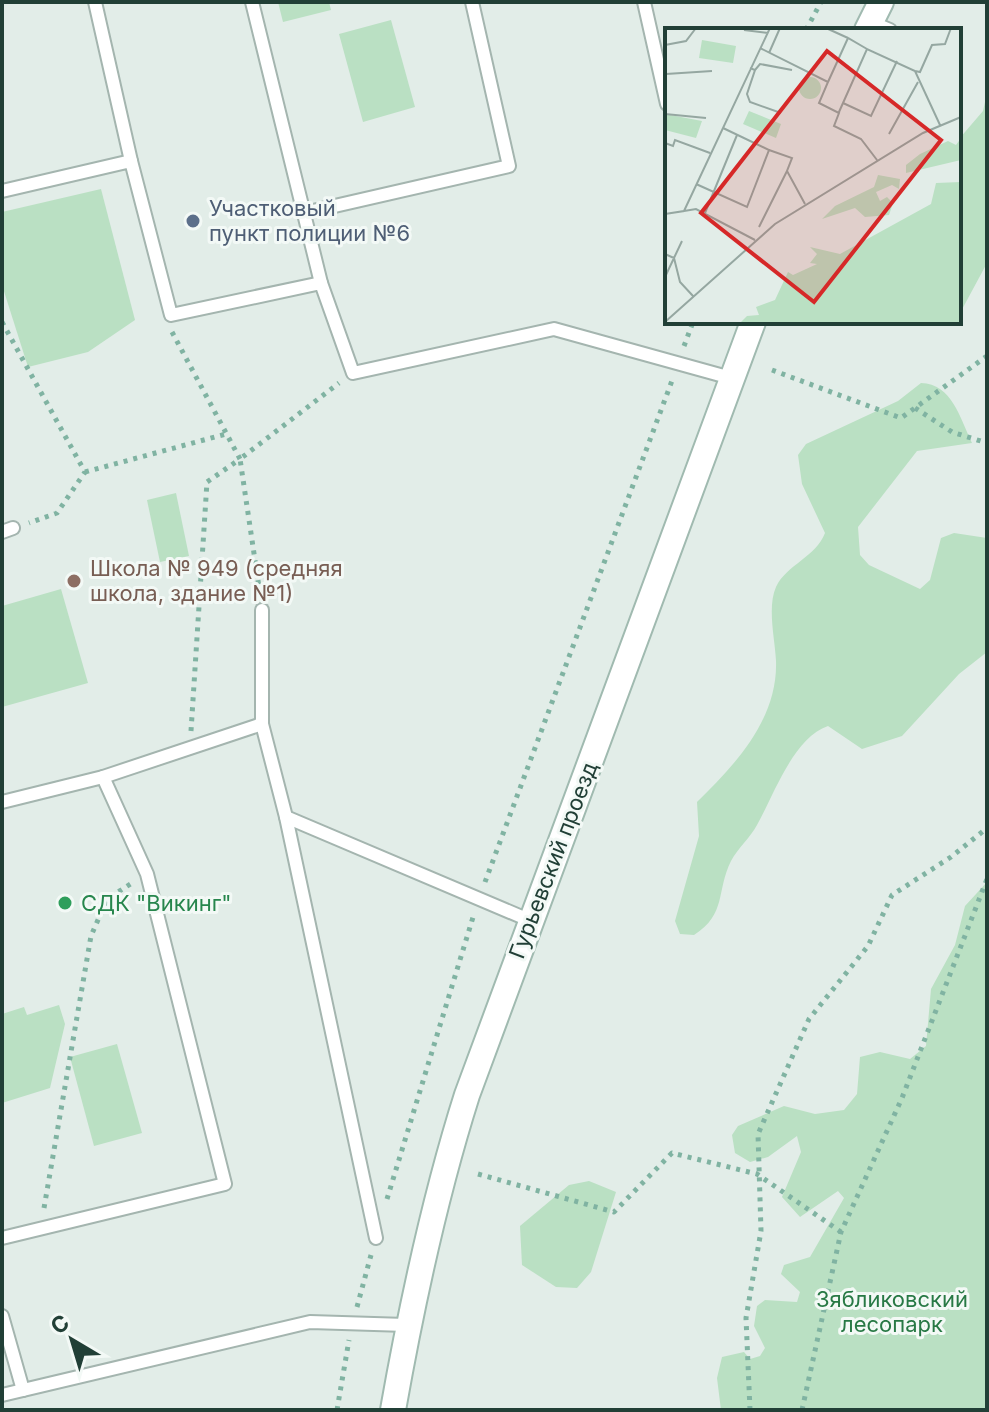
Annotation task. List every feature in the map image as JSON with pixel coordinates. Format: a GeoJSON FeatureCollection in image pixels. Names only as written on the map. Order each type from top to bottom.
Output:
{"type":"FeatureCollection","features":[{"type":"Feature","properties":{"kind":"street","name":"Гурьевский проезд"},"geometry":{"type":"LineString","coordinates":[[393,1410],[406,1325],[447,1158],[529,920],[611,708],[752,324]]}},
{"type":"Feature","properties":{"kind":"lane"},"geometry":{"type":"LineString","coordinates":[[95,2],[131,161],[171,315],[321,283]]}},
{"type":"Feature","properties":{"kind":"lane"},"geometry":{"type":"LineString","coordinates":[[252,2],[321,283],[353,373],[554,329],[731,378]]}},
{"type":"Feature","properties":{"kind":"lane"},"geometry":{"type":"LineString","coordinates":[[304,213],[509,166],[472,2]]}},
{"type":"Feature","properties":{"kind":"lane"},"geometry":{"type":"LineString","coordinates":[[644,2],[665,95]]}},
{"type":"Feature","properties":{"kind":"lane"},"geometry":{"type":"LineString","coordinates":[[2,191],[131,161]]}},
{"type":"Feature","properties":{"kind":"lane"},"geometry":{"type":"LineString","coordinates":[[262,610],[262,724],[286,817],[376,1238]]}},
{"type":"Feature","properties":{"kind":"lane"},"geometry":{"type":"LineString","coordinates":[[2,802],[103,777],[262,724]]}},
{"type":"Feature","properties":{"kind":"lane"},"geometry":{"type":"LineString","coordinates":[[2,1238],[225,1184],[147,874],[103,777]]}},
{"type":"Feature","properties":{"kind":"lane"},"geometry":{"type":"LineString","coordinates":[[286,817],[529,920]]}},
{"type":"Feature","properties":{"kind":"lane"},"geometry":{"type":"LineString","coordinates":[[2,1316],[23,1390]]}},
{"type":"Feature","properties":{"kind":"lane"},"geometry":{"type":"LineString","coordinates":[[2,1395],[310,1322],[406,1325]]}},
{"type":"Feature","properties":{"kind":"path"},"geometry":{"type":"LineString","coordinates":[[807,28],[821,2]]}},
{"type":"Feature","properties":{"kind":"path"},"geometry":{"type":"LineString","coordinates":[[171,315],[172,331],[240,459],[262,610]]}},
{"type":"Feature","properties":{"kind":"path"},"geometry":{"type":"LineString","coordinates":[[2,322],[85,472]]}},
{"type":"Feature","properties":{"kind":"path"},"geometry":{"type":"LineString","coordinates":[[337,1410],[353,1322],[376,1238],[479,897],[692,324]]}},
{"type":"Feature","properties":{"kind":"path"},"geometry":{"type":"LineString","coordinates":[[772,370],[901,418],[987,356]]}},
{"type":"Feature","properties":{"kind":"path"},"geometry":{"type":"LineString","coordinates":[[190,747],[207,482],[353,373]]}},
{"type":"Feature","properties":{"kind":"path"},"geometry":{"type":"LineString","coordinates":[[915,408],[952,432],[987,443]]}},
{"type":"Feature","properties":{"kind":"path"},"geometry":{"type":"LineString","coordinates":[[8,530],[57,513],[85,472],[226,434]]}},
{"type":"Feature","properties":{"kind":"path"},"geometry":{"type":"LineString","coordinates":[[750,1410],[746,1318],[761,1231],[758,1134],[809,1019],[868,946],[892,895],[951,857],[987,828]]}},
{"type":"Feature","properties":{"kind":"path"},"geometry":{"type":"LineString","coordinates":[[41,1228],[91,936],[107,899],[147,874]]}},
{"type":"Feature","properties":{"kind":"path"},"geometry":{"type":"LineString","coordinates":[[802,1410],[841,1232],[902,1098],[987,879]]}},
{"type":"Feature","properties":{"kind":"path"},"geometry":{"type":"LineString","coordinates":[[478,1174],[614,1212],[672,1153],[757,1174],[841,1232]]}},
{"type":"Feature","properties":{"kind":"green space"},"geometry":{"type":"Polygon","coordinates":[[[278,2],[329,2],[331,10],[283,22],[278,2]]]}},
{"type":"Feature","properties":{"kind":"green space"},"geometry":{"type":"Polygon","coordinates":[[[391,20],[415,107],[363,122],[339,34],[391,20]]]}},
{"type":"Feature","properties":{"kind":"green space"},"geometry":{"type":"Polygon","coordinates":[[[987,93],[987,263],[961,311],[961,137],[983,111],[987,93]]]}},
{"type":"Feature","properties":{"kind":"green space"},"geometry":{"type":"Polygon","coordinates":[[[101,189],[135,320],[88,352],[28,367],[2,285],[2,212],[101,189]]]}},
{"type":"Feature","properties":{"kind":"green space"},"geometry":{"type":"Polygon","coordinates":[[[921,383],[932,385],[948,396],[972,443],[917,451],[858,527],[860,555],[869,565],[920,589],[930,580],[941,538],[954,533],[987,538],[987,652],[959,674],[902,736],[862,749],[828,726],[805,742],[786,769],[754,830],[731,861],[712,919],[694,935],[680,934],[675,921],[699,836],[697,802],[726,773],[762,721],[775,682],[773,595],[781,579],[815,548],[825,533],[802,484],[798,455],[806,444],[898,401],[921,383]]]}},
{"type":"Feature","properties":{"kind":"green space"},"geometry":{"type":"Polygon","coordinates":[[[176,493],[189,556],[160,562],[147,500],[176,493]]]}},
{"type":"Feature","properties":{"kind":"green space"},"geometry":{"type":"Polygon","coordinates":[[[61,589],[88,683],[2,707],[2,606],[61,589]]]}},
{"type":"Feature","properties":{"kind":"green space","name":"Зябликовский лесопарк"},"geometry":{"type":"Polygon","coordinates":[[[987,882],[987,1410],[721,1410],[717,1378],[722,1357],[744,1352],[750,1359],[760,1356],[765,1348],[754,1326],[757,1306],[765,1300],[797,1302],[800,1292],[781,1274],[784,1265],[810,1257],[844,1198],[838,1191],[800,1217],[782,1197],[801,1152],[797,1136],[768,1157],[750,1162],[735,1153],[732,1135],[738,1126],[784,1106],[815,1114],[844,1110],[857,1094],[860,1057],[880,1052],[910,1059],[926,1046],[931,989],[955,945],[965,906],[987,882]]]}},
{"type":"Feature","properties":{"kind":"green space"},"geometry":{"type":"Polygon","coordinates":[[[59,1005],[65,1024],[50,1088],[2,1103],[2,1014],[24,1007],[27,1015],[59,1005]]]}},
{"type":"Feature","properties":{"kind":"green space"},"geometry":{"type":"Polygon","coordinates":[[[117,1044],[142,1133],[94,1146],[70,1057],[117,1044]]]}},
{"type":"Feature","properties":{"kind":"green space"},"geometry":{"type":"Polygon","coordinates":[[[589,1181],[616,1192],[591,1272],[577,1288],[556,1287],[522,1265],[520,1226],[569,1185],[589,1181]]]}},
{"type":"Feature","properties":{"kind":"place","name":"Участковый пункт полиции №6"},"geometry":{"type":"Point","coordinates":[193,221]}},
{"type":"Feature","properties":{"kind":"place","name":"Школа № 949 (средняя школа, здание №1)"},"geometry":{"type":"Point","coordinates":[74,581]}},
{"type":"Feature","properties":{"kind":"place","name":"СДК \"Викинг\""},"geometry":{"type":"Point","coordinates":[65,903]}}]}
